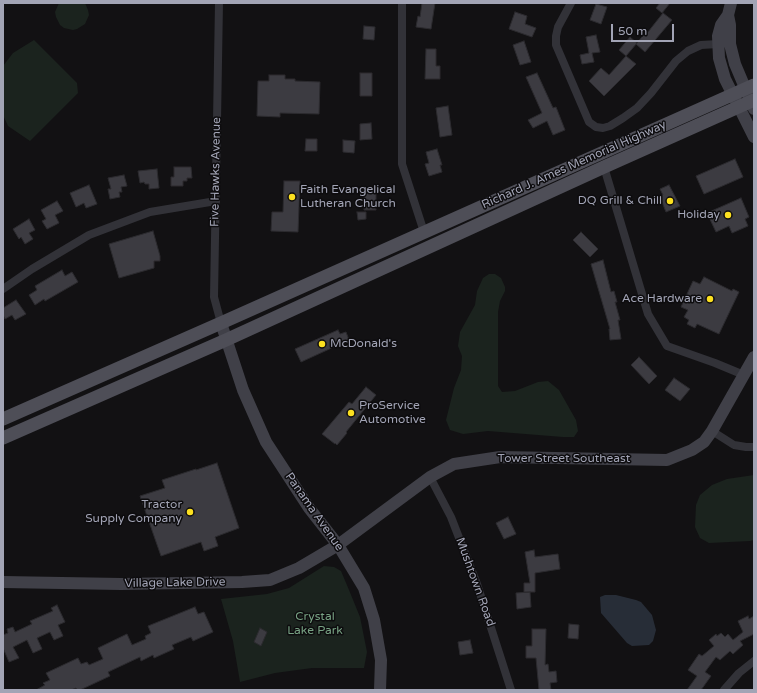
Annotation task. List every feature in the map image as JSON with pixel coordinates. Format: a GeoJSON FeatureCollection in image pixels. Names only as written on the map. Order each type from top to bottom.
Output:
{"type":"FeatureCollection","features":[{"type":"Feature","properties":{"kind":"main road","name":"Richard J. Ames Memorial Highway"},"geometry":{"type":"LineString","coordinates":[[3,419],[221,324],[749,87]]}},
{"type":"Feature","properties":{"kind":"main road","name":"Richard J. Ames Memorial Highway"},"geometry":{"type":"LineString","coordinates":[[3,438],[226,340],[604,167],[749,105]]}},
{"type":"Feature","properties":{"kind":"street","name":"Five Hawks Avenue"},"geometry":{"type":"LineString","coordinates":[[219,3],[214,297],[226,340]]}},
{"type":"Feature","properties":{"kind":"street"},"geometry":{"type":"LineString","coordinates":[[402,3],[402,164],[424,232]]}},
{"type":"Feature","properties":{"kind":"street"},"geometry":{"type":"LineString","coordinates":[[571,3],[558,27],[556,45],[589,122],[596,127],[603,128],[610,126],[637,108],[676,61],[688,51],[701,45],[718,44]]}},
{"type":"Feature","properties":{"kind":"street"},"geometry":{"type":"LineString","coordinates":[[731,3],[728,15],[731,51],[738,73],[749,87],[749,105],[754,137]]}},
{"type":"Feature","properties":{"kind":"street"},"geometry":{"type":"LineString","coordinates":[[728,15],[720,25],[718,44],[721,69],[732,94],[749,105]]}},
{"type":"Feature","properties":{"kind":"street"},"geometry":{"type":"LineString","coordinates":[[604,167],[648,314],[667,346],[744,375]]}},
{"type":"Feature","properties":{"kind":"street"},"geometry":{"type":"LineString","coordinates":[[3,289],[32,269],[89,235],[150,212],[216,201]]}},
{"type":"Feature","properties":{"kind":"street","name":"Panama Avenue"},"geometry":{"type":"LineString","coordinates":[[226,340],[244,390],[266,442],[309,508],[338,545],[364,588],[374,620],[381,660],[380,690]]}},
{"type":"Feature","properties":{"kind":"street","name":"Tower Street Southeast"},"geometry":{"type":"LineString","coordinates":[[338,545],[430,477],[454,464],[500,456],[667,460],[692,450],[704,442],[712,431],[754,357]]}},
{"type":"Feature","properties":{"kind":"street"},"geometry":{"type":"LineString","coordinates":[[712,431],[734,445],[754,447]]}},
{"type":"Feature","properties":{"kind":"street","name":"Mushtown Road"},"geometry":{"type":"LineString","coordinates":[[430,477],[451,518],[477,584],[511,690]]}},
{"type":"Feature","properties":{"kind":"street","name":"Village Lake Drive"},"geometry":{"type":"LineString","coordinates":[[3,582],[121,584],[242,582],[270,580],[299,568],[338,545]]}},
{"type":"Feature","properties":{"kind":"street"},"geometry":{"type":"LineString","coordinates":[[724,690],[739,673],[754,661]]}},
{"type":"Feature","properties":{"kind":"green space"},"geometry":{"type":"Polygon","coordinates":[[[59,3],[85,3],[89,15],[85,24],[73,30],[64,28],[60,25],[55,12],[59,3]]]}},
{"type":"Feature","properties":{"kind":"green space"},"geometry":{"type":"Polygon","coordinates":[[[34,40],[77,83],[78,93],[30,141],[8,126],[3,115],[3,66],[13,53],[34,40]]]}},
{"type":"Feature","properties":{"kind":"green space"},"geometry":{"type":"Polygon","coordinates":[[[489,274],[495,274],[501,278],[505,287],[498,312],[498,386],[502,392],[515,391],[538,382],[548,381],[559,390],[576,420],[578,431],[574,437],[488,431],[463,434],[450,430],[446,420],[454,388],[461,370],[462,356],[458,346],[460,332],[475,305],[477,291],[483,278],[489,274]]]}},
{"type":"Feature","properties":{"kind":"green space"},"geometry":{"type":"Polygon","coordinates":[[[754,475],[754,540],[709,543],[700,538],[695,527],[696,505],[700,495],[712,485],[727,479],[754,475]]]}},
{"type":"Feature","properties":{"kind":"green space","name":"Crystal Lake Park"},"geometry":{"type":"Polygon","coordinates":[[[324,566],[334,567],[341,571],[360,617],[367,652],[364,668],[312,668],[275,673],[240,682],[233,641],[221,599],[267,594],[289,588],[324,566]]]}},
{"type":"Feature","properties":{"kind":"shaded area"},"geometry":{"type":"Polygon","coordinates":[[[605,595],[616,595],[641,602],[652,615],[656,630],[653,641],[649,645],[632,646],[627,643],[601,613],[600,597],[605,595]]]}},
{"type":"Feature","properties":{"kind":"building"},"geometry":{"type":"Polygon","coordinates":[[[422,3],[435,3],[431,29],[416,27],[418,16],[420,17],[422,3]]]}},
{"type":"Feature","properties":{"kind":"building"},"geometry":{"type":"Polygon","coordinates":[[[660,3],[670,3],[662,13],[656,8],[660,3]]]}},
{"type":"Feature","properties":{"kind":"building"},"geometry":{"type":"Polygon","coordinates":[[[596,4],[607,7],[601,24],[590,20],[596,4]]]}},
{"type":"Feature","properties":{"kind":"building"},"geometry":{"type":"Polygon","coordinates":[[[515,12],[527,16],[525,24],[536,28],[532,37],[509,29],[515,12]]]}},
{"type":"Feature","properties":{"kind":"building"},"geometry":{"type":"Polygon","coordinates":[[[663,13],[672,20],[645,52],[636,44],[663,13]]]}},
{"type":"Feature","properties":{"kind":"building"},"geometry":{"type":"Polygon","coordinates":[[[364,26],[375,27],[374,40],[363,39],[364,26]]]}},
{"type":"Feature","properties":{"kind":"building"},"geometry":{"type":"Polygon","coordinates":[[[596,35],[600,52],[592,53],[594,62],[582,64],[580,55],[589,53],[586,37],[596,35]]]}},
{"type":"Feature","properties":{"kind":"building"},"geometry":{"type":"Polygon","coordinates":[[[630,37],[637,43],[626,56],[619,50],[630,37]]]}},
{"type":"Feature","properties":{"kind":"building"},"geometry":{"type":"Polygon","coordinates":[[[524,41],[531,62],[520,65],[513,45],[524,41]]]}},
{"type":"Feature","properties":{"kind":"building"},"geometry":{"type":"Polygon","coordinates":[[[426,49],[436,49],[436,66],[440,66],[440,79],[425,79],[426,49]]]}},
{"type":"Feature","properties":{"kind":"building"},"geometry":{"type":"Polygon","coordinates":[[[626,56],[636,64],[604,96],[589,81],[601,68],[609,75],[626,56]]]}},
{"type":"Feature","properties":{"kind":"building"},"geometry":{"type":"Polygon","coordinates":[[[360,73],[372,73],[372,96],[360,96],[360,73]]]}},
{"type":"Feature","properties":{"kind":"building"},"geometry":{"type":"Polygon","coordinates":[[[537,73],[553,108],[556,107],[565,130],[553,135],[547,121],[533,128],[528,120],[542,113],[526,77],[537,73]]]}},
{"type":"Feature","properties":{"kind":"building"},"geometry":{"type":"Polygon","coordinates":[[[269,75],[285,75],[285,79],[295,79],[295,81],[320,82],[319,114],[280,113],[280,117],[257,116],[258,81],[269,81],[269,75]]]}},
{"type":"Feature","properties":{"kind":"building"},"geometry":{"type":"Polygon","coordinates":[[[448,106],[452,135],[440,137],[436,108],[448,106]]]}},
{"type":"Feature","properties":{"kind":"building"},"geometry":{"type":"Polygon","coordinates":[[[371,123],[372,139],[360,140],[360,124],[371,123]]]}},
{"type":"Feature","properties":{"kind":"building"},"geometry":{"type":"Polygon","coordinates":[[[306,139],[317,139],[317,151],[305,151],[306,139]]]}},
{"type":"Feature","properties":{"kind":"building"},"geometry":{"type":"Polygon","coordinates":[[[343,140],[355,141],[354,153],[343,152],[343,140]]]}},
{"type":"Feature","properties":{"kind":"building"},"geometry":{"type":"Polygon","coordinates":[[[437,149],[442,165],[440,165],[442,172],[429,176],[425,164],[429,163],[426,152],[437,149]]]}},
{"type":"Feature","properties":{"kind":"building","name":"Holiday"},"geometry":{"type":"Polygon","coordinates":[[[735,159],[743,177],[704,194],[696,176],[735,159]]]}},
{"type":"Feature","properties":{"kind":"building"},"geometry":{"type":"Polygon","coordinates":[[[174,167],[191,167],[192,178],[187,178],[187,181],[183,181],[183,186],[171,186],[171,177],[174,177],[174,167]]]}},
{"type":"Feature","properties":{"kind":"building"},"geometry":{"type":"Polygon","coordinates":[[[157,169],[159,188],[149,189],[149,184],[145,184],[144,182],[140,183],[138,171],[157,169]]]}},
{"type":"Feature","properties":{"kind":"building"},"geometry":{"type":"Polygon","coordinates":[[[124,175],[127,186],[121,187],[122,192],[119,192],[120,197],[110,199],[108,189],[111,189],[108,178],[124,175]]]}},
{"type":"Feature","properties":{"kind":"building","name":"Faith Evangelical Lutheran Church"},"geometry":{"type":"Polygon","coordinates":[[[284,181],[300,181],[298,232],[271,231],[272,212],[283,212],[284,181]]]}},
{"type":"Feature","properties":{"kind":"building"},"geometry":{"type":"Polygon","coordinates":[[[89,185],[97,204],[86,208],[84,203],[76,207],[70,193],[89,185]]]}},
{"type":"Feature","properties":{"kind":"building","name":"DQ Grill & Chill"},"geometry":{"type":"Polygon","coordinates":[[[669,185],[680,206],[666,212],[660,197],[663,195],[660,189],[669,185]]]}},
{"type":"Feature","properties":{"kind":"building"},"geometry":{"type":"Polygon","coordinates":[[[364,190],[376,190],[376,210],[364,210],[364,190]]]}},
{"type":"Feature","properties":{"kind":"building","name":"Holiday"},"geometry":{"type":"Polygon","coordinates":[[[741,198],[749,217],[745,219],[748,226],[732,233],[729,226],[716,232],[707,213],[741,198]]]}},
{"type":"Feature","properties":{"kind":"building"},"geometry":{"type":"Polygon","coordinates":[[[57,201],[63,211],[55,215],[59,223],[47,229],[42,221],[46,219],[41,210],[57,201]]]}},
{"type":"Feature","properties":{"kind":"building"},"geometry":{"type":"Polygon","coordinates":[[[357,212],[366,212],[366,219],[358,220],[357,212]]]}},
{"type":"Feature","properties":{"kind":"building"},"geometry":{"type":"Polygon","coordinates":[[[29,219],[35,230],[29,233],[33,239],[25,244],[21,237],[19,239],[13,229],[29,219]]]}},
{"type":"Feature","properties":{"kind":"building"},"geometry":{"type":"Polygon","coordinates":[[[153,231],[160,261],[154,261],[154,268],[119,278],[109,244],[153,231]]]}},
{"type":"Feature","properties":{"kind":"building"},"geometry":{"type":"Polygon","coordinates":[[[581,232],[598,249],[590,257],[573,240],[581,232]]]}},
{"type":"Feature","properties":{"kind":"building"},"geometry":{"type":"Polygon","coordinates":[[[603,260],[611,292],[614,291],[617,302],[615,302],[620,320],[618,320],[621,339],[610,340],[610,329],[591,264],[603,260]]]}},
{"type":"Feature","properties":{"kind":"building"},"geometry":{"type":"Polygon","coordinates":[[[62,270],[65,276],[72,272],[78,282],[35,305],[29,295],[37,290],[35,286],[62,270]]]}},
{"type":"Feature","properties":{"kind":"building","name":"Ace Hardware"},"geometry":{"type":"Polygon","coordinates":[[[704,277],[732,291],[733,289],[739,292],[719,334],[697,324],[695,328],[687,324],[689,320],[684,317],[688,310],[681,307],[693,281],[700,284],[704,277]]]}},
{"type":"Feature","properties":{"kind":"building"},"geometry":{"type":"Polygon","coordinates":[[[16,300],[26,314],[15,320],[12,315],[5,319],[3,315],[3,308],[16,300]]]}},
{"type":"Feature","properties":{"kind":"building","name":"McDonald's"},"geometry":{"type":"Polygon","coordinates":[[[338,330],[340,334],[346,332],[349,340],[301,362],[295,349],[338,330]]]}},
{"type":"Feature","properties":{"kind":"building"},"geometry":{"type":"Polygon","coordinates":[[[639,357],[657,376],[649,384],[631,365],[639,357]]]}},
{"type":"Feature","properties":{"kind":"building"},"geometry":{"type":"Polygon","coordinates":[[[674,378],[690,389],[680,401],[665,390],[674,378]]]}},
{"type":"Feature","properties":{"kind":"building","name":"ProService Automotive"},"geometry":{"type":"Polygon","coordinates":[[[366,387],[376,395],[337,445],[335,444],[322,434],[349,402],[352,404],[366,387]]]}},
{"type":"Feature","properties":{"kind":"building","name":"Tractor Supply Company"},"geometry":{"type":"Polygon","coordinates":[[[217,463],[239,528],[215,537],[218,546],[204,551],[201,542],[161,556],[140,496],[165,488],[162,480],[217,463]]]}},
{"type":"Feature","properties":{"kind":"building"},"geometry":{"type":"Polygon","coordinates":[[[508,517],[516,534],[504,539],[496,523],[508,517]]]}},
{"type":"Feature","properties":{"kind":"building"},"geometry":{"type":"Polygon","coordinates":[[[534,550],[535,557],[558,554],[560,569],[535,573],[535,592],[524,592],[524,583],[530,583],[525,552],[534,550]]]}},
{"type":"Feature","properties":{"kind":"building"},"geometry":{"type":"Polygon","coordinates":[[[530,592],[531,607],[517,609],[516,593],[530,592]]]}},
{"type":"Feature","properties":{"kind":"building"},"geometry":{"type":"Polygon","coordinates":[[[57,605],[65,622],[58,625],[63,636],[54,640],[50,632],[37,638],[42,649],[33,653],[27,640],[13,647],[19,658],[9,662],[3,648],[3,635],[8,633],[7,629],[13,627],[15,632],[32,624],[30,621],[53,611],[51,608],[57,605]]]}},
{"type":"Feature","properties":{"kind":"building"},"geometry":{"type":"Polygon","coordinates":[[[195,607],[198,614],[204,612],[213,632],[193,641],[191,637],[172,645],[174,649],[154,658],[153,655],[141,661],[140,657],[108,672],[110,676],[80,690],[77,690],[76,688],[71,690],[36,690],[45,685],[43,683],[50,680],[46,673],[78,658],[81,664],[87,662],[89,665],[103,659],[98,648],[127,634],[132,645],[146,639],[145,636],[151,633],[148,626],[195,607]]]}},
{"type":"Feature","properties":{"kind":"building"},"geometry":{"type":"Polygon","coordinates":[[[748,616],[749,619],[754,616],[754,634],[740,641],[743,645],[733,654],[730,651],[720,660],[716,657],[705,672],[711,676],[701,690],[687,690],[697,676],[688,670],[699,654],[702,656],[714,646],[709,640],[716,634],[717,636],[721,633],[725,637],[728,634],[733,640],[743,632],[738,621],[748,616]]]}},
{"type":"Feature","properties":{"kind":"building"},"geometry":{"type":"Polygon","coordinates":[[[569,624],[579,625],[578,639],[568,638],[569,624]]]}},
{"type":"Feature","properties":{"kind":"building"},"geometry":{"type":"Polygon","coordinates":[[[260,628],[267,632],[261,646],[254,642],[260,628]]]}},
{"type":"Feature","properties":{"kind":"building"},"geometry":{"type":"Polygon","coordinates":[[[532,629],[546,629],[545,665],[548,664],[549,672],[556,671],[557,682],[550,683],[551,690],[539,690],[536,658],[526,658],[526,646],[532,646],[532,629]]]}},
{"type":"Feature","properties":{"kind":"building"},"geometry":{"type":"Polygon","coordinates":[[[470,640],[473,653],[460,655],[458,642],[470,640]]]}},
{"type":"Feature","properties":{"kind":"place","name":"Faith Evangelical Lutheran Church"},"geometry":{"type":"Point","coordinates":[292,197]}},
{"type":"Feature","properties":{"kind":"place","name":"DQ Grill & Chill"},"geometry":{"type":"Point","coordinates":[670,201]}},
{"type":"Feature","properties":{"kind":"place","name":"Holiday"},"geometry":{"type":"Point","coordinates":[728,215]}},
{"type":"Feature","properties":{"kind":"place","name":"Ace Hardware"},"geometry":{"type":"Point","coordinates":[710,299]}},
{"type":"Feature","properties":{"kind":"place","name":"McDonald's"},"geometry":{"type":"Point","coordinates":[322,344]}},
{"type":"Feature","properties":{"kind":"place","name":"ProService Automotive"},"geometry":{"type":"Point","coordinates":[351,413]}},
{"type":"Feature","properties":{"kind":"place","name":"Tractor Supply Company"},"geometry":{"type":"Point","coordinates":[190,512]}}]}
